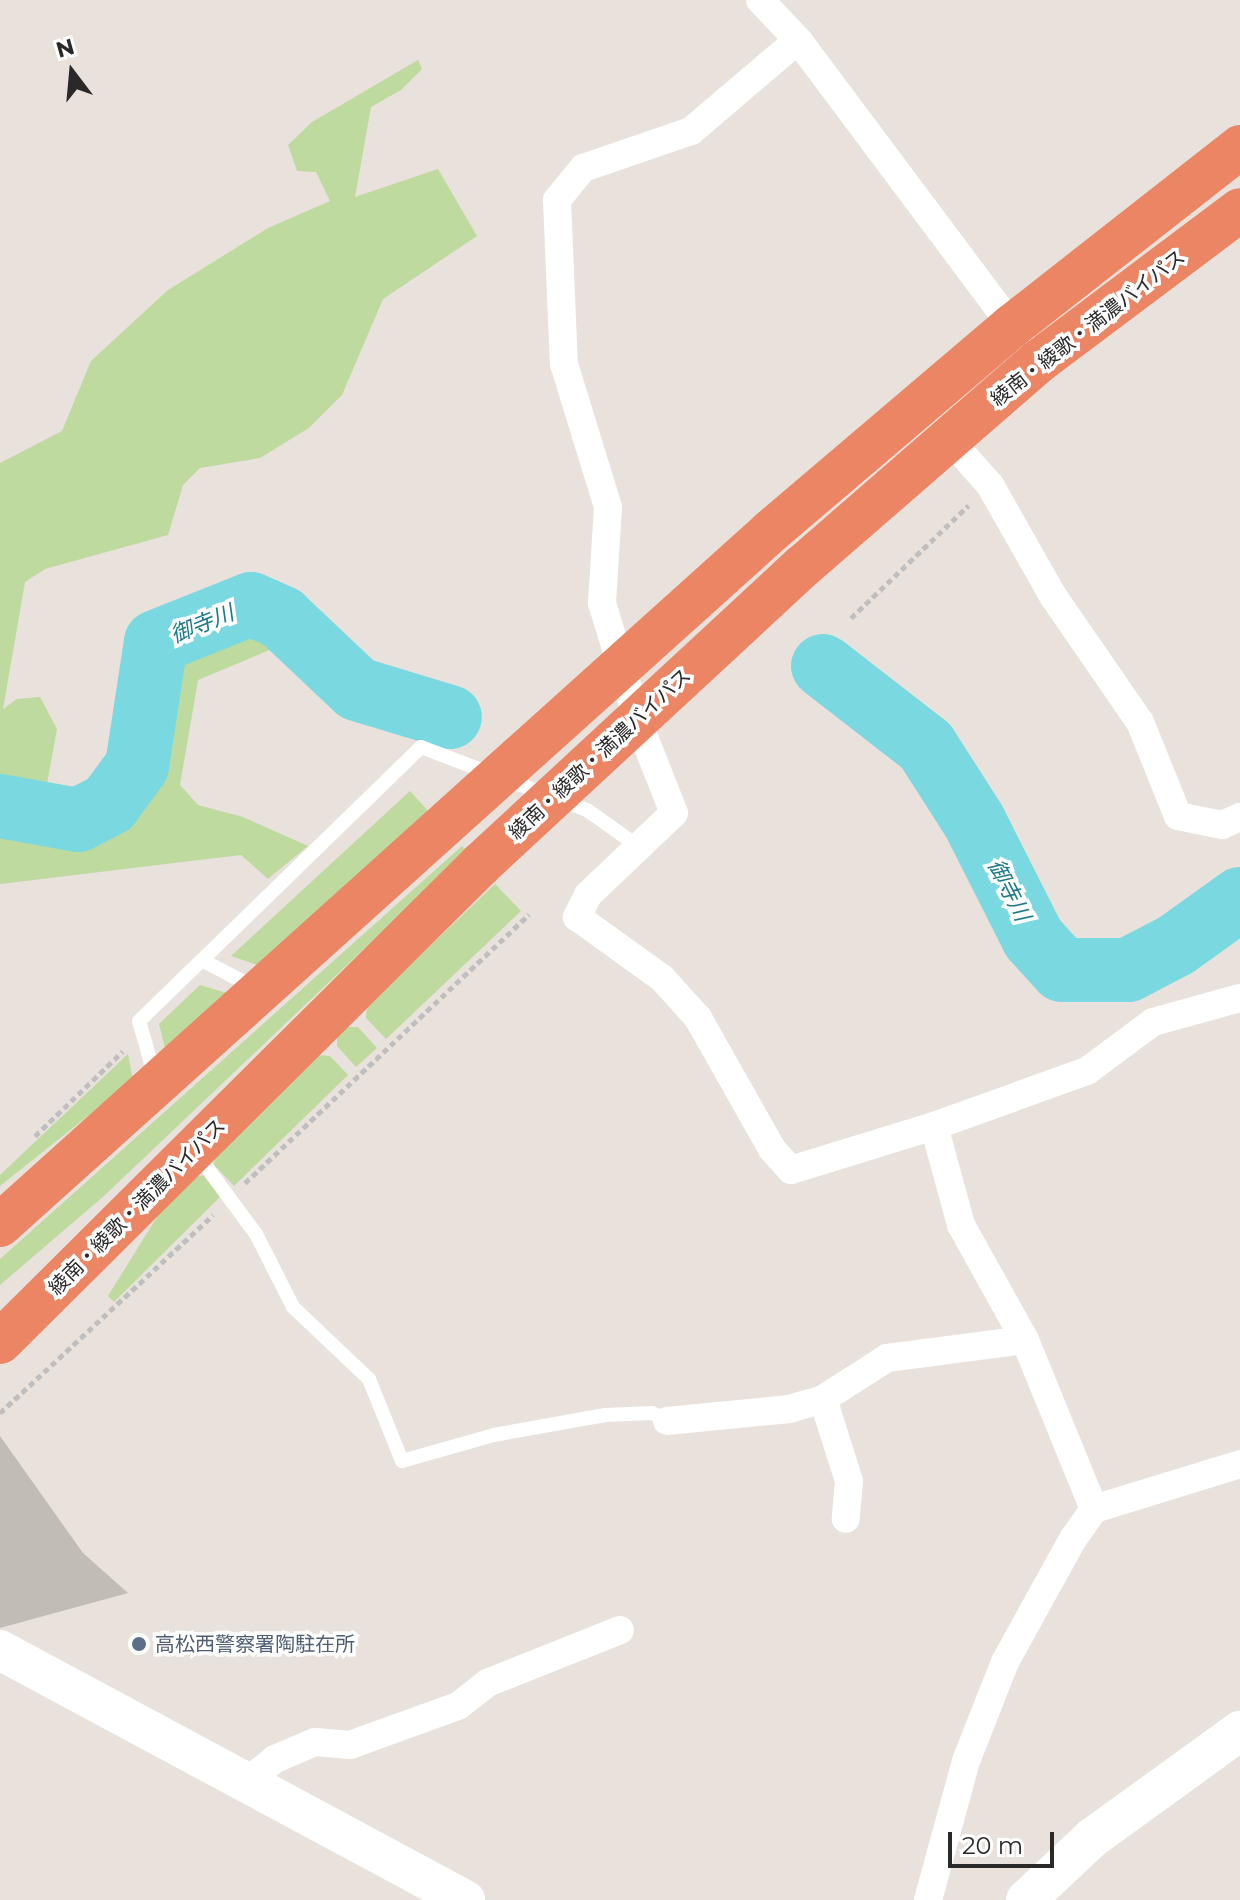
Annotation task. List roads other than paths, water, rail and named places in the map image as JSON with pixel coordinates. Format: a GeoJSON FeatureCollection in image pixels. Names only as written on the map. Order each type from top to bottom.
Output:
{"type":"FeatureCollection","features":[{"type":"Feature","properties":{"kind":"highway"},"geometry":{"type":"LineString","coordinates":[[0,1225],[447,827],[771,531],[1012,326],[1240,147]]}},
{"type":"Feature","properties":{"kind":"highway","name":"綾南・綾歌・満濃バイパス"},"geometry":{"type":"LineString","coordinates":[[0,1342],[481,864],[803,566],[1039,361],[1240,210]]}},
{"type":"Feature","properties":{"kind":"street"},"geometry":{"type":"LineString","coordinates":[[760,0],[798,40],[1039,361]]}},
{"type":"Feature","properties":{"kind":"street"},"geometry":{"type":"LineString","coordinates":[[798,40],[691,131],[583,168],[557,200],[564,364],[608,507],[602,603],[640,727],[674,813],[588,895],[577,917],[662,978],[698,1018],[772,1149],[791,1170],[934,1126],[1087,1071],[1153,1022],[1240,998]]}},
{"type":"Feature","properties":{"kind":"street"},"geometry":{"type":"LineString","coordinates":[[949,439],[990,485],[1053,596],[1140,722],[1178,816],[1222,825],[1240,817]]}},
{"type":"Feature","properties":{"kind":"street"},"geometry":{"type":"LineString","coordinates":[[934,1126],[961,1225],[1025,1340],[1094,1509]]}},
{"type":"Feature","properties":{"kind":"street"},"geometry":{"type":"LineString","coordinates":[[667,1421],[789,1409],[823,1399],[887,1358],[1025,1340]]}},
{"type":"Feature","properties":{"kind":"street"},"geometry":{"type":"LineString","coordinates":[[823,1399],[849,1481],[846,1519]]}},
{"type":"Feature","properties":{"kind":"street"},"geometry":{"type":"LineString","coordinates":[[928,1900],[966,1761],[1005,1662],[1094,1509],[1240,1464]]}},
{"type":"Feature","properties":{"kind":"street"},"geometry":{"type":"LineString","coordinates":[[244,1784],[275,1759],[315,1742],[350,1745],[458,1706],[487,1683],[620,1630]]}},
{"type":"Feature","properties":{"kind":"street"},"geometry":{"type":"LineString","coordinates":[[0,1650],[244,1784],[465,1900]]}},
{"type":"Feature","properties":{"kind":"street"},"geometry":{"type":"LineString","coordinates":[[1026,1900],[1092,1838],[1240,1731]]}},
{"type":"Feature","properties":{"kind":"lane"},"geometry":{"type":"LineString","coordinates":[[158,1085],[139,1021],[421,747],[587,810],[639,847]]}},
{"type":"Feature","properties":{"kind":"lane"},"geometry":{"type":"LineString","coordinates":[[202,960],[263,991]]}},
{"type":"Feature","properties":{"kind":"lane"},"geometry":{"type":"LineString","coordinates":[[194,1150],[231,1196],[293,1307],[369,1379],[402,1461],[494,1435],[605,1415],[652,1413],[667,1421]]}},
{"type":"Feature","properties":{"kind":"waterway","name":"御寺川"},"geometry":{"type":"LineString","coordinates":[[0,806],[78,820],[109,804],[137,766],[156,642],[251,604],[282,618],[357,689],[450,717]]}},
{"type":"Feature","properties":{"kind":"waterway","name":"御寺川"},"geometry":{"type":"LineString","coordinates":[[823,666],[926,746],[974,821],[1033,938],[1062,970],[1128,970],[1176,945],[1240,899]]}},
{"type":"Feature","properties":{"kind":"place","name":"高松西警察署陶駐在所"},"geometry":{"type":"Point","coordinates":[139,1644]}}]}
